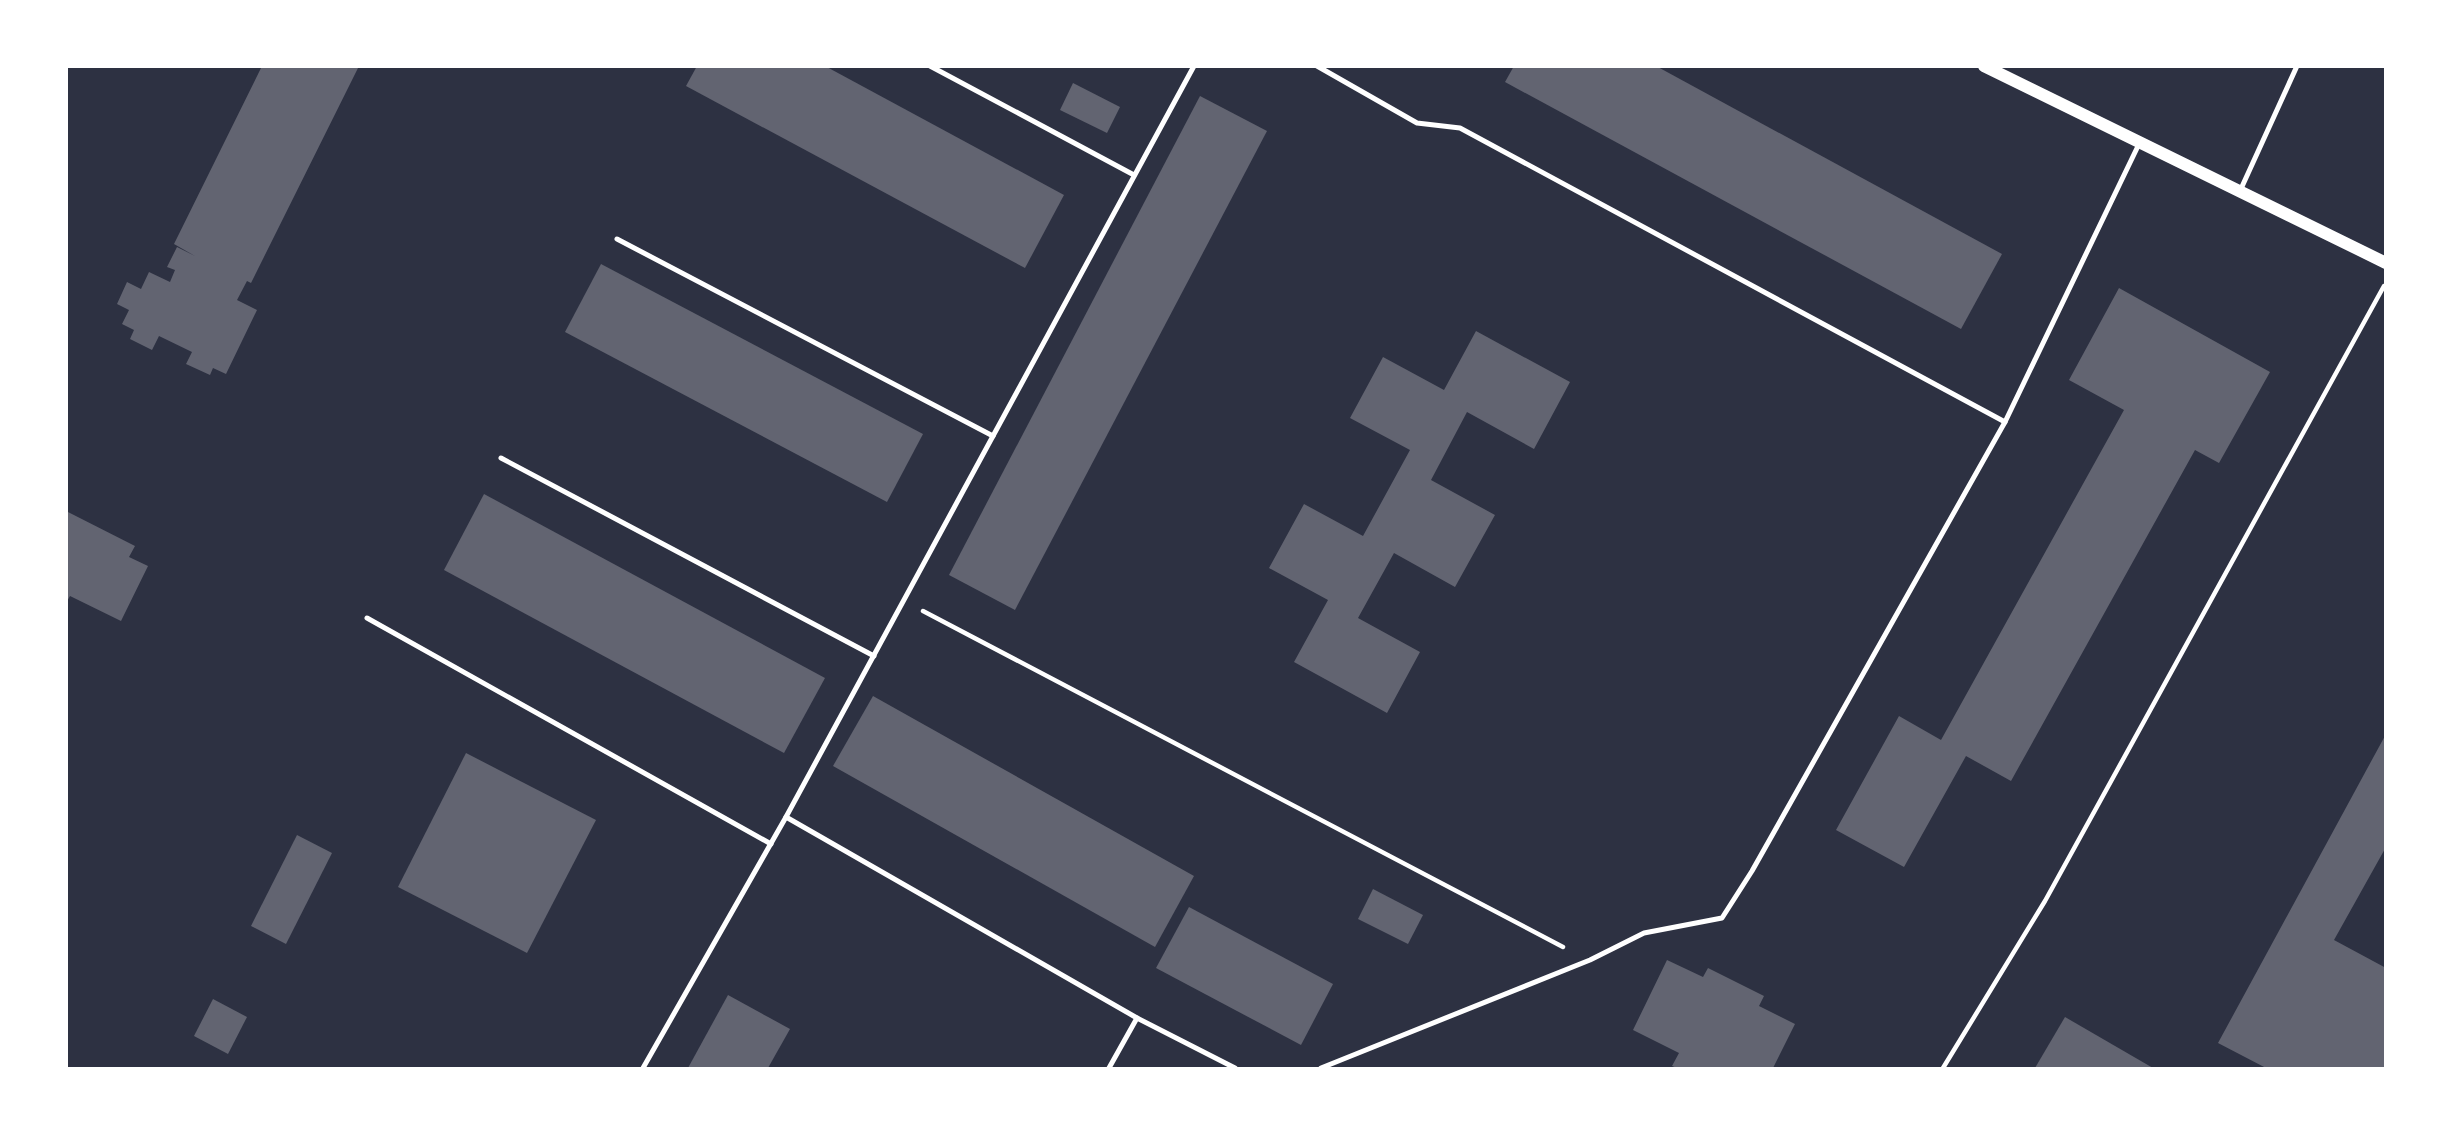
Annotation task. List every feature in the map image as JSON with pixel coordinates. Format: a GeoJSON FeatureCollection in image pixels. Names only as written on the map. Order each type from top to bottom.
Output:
{"type":"FeatureCollection","features":[{"type":"Feature","properties":{"kind":"street"},"geometry":{"type":"LineString","coordinates":[[1984,66],[2385,263]]}},
{"type":"Feature","properties":{"kind":"lane"},"geometry":{"type":"LineString","coordinates":[[930,66],[1135,175]]}},
{"type":"Feature","properties":{"kind":"lane"},"geometry":{"type":"LineString","coordinates":[[643,1069],[786,817],[1194,66]]}},
{"type":"Feature","properties":{"kind":"lane"},"geometry":{"type":"LineString","coordinates":[[1317,66],[1417,123],[1460,128],[2005,422]]}},
{"type":"Feature","properties":{"kind":"lane"},"geometry":{"type":"LineString","coordinates":[[2240,191],[2297,66]]}},
{"type":"Feature","properties":{"kind":"lane"},"geometry":{"type":"LineString","coordinates":[[1321,1069],[1590,960],[1644,933],[1722,918],[1759,859],[2005,422],[2139,144]]}},
{"type":"Feature","properties":{"kind":"lane"},"geometry":{"type":"LineString","coordinates":[[617,239],[993,436]]}},
{"type":"Feature","properties":{"kind":"lane"},"geometry":{"type":"LineString","coordinates":[[501,458],[874,656]]}},
{"type":"Feature","properties":{"kind":"lane"},"geometry":{"type":"LineString","coordinates":[[368,618],[771,844]]}},
{"type":"Feature","properties":{"kind":"lane"},"geometry":{"type":"LineString","coordinates":[[786,817],[1138,1018],[1235,1069]]}},
{"type":"Feature","properties":{"kind":"lane"},"geometry":{"type":"LineString","coordinates":[[1109,1069],[1138,1018]]}},
{"type":"Feature","properties":{"kind":"path"},"geometry":{"type":"LineString","coordinates":[[1943,1069],[2045,901],[2385,284]]}},
{"type":"Feature","properties":{"kind":"path"},"geometry":{"type":"LineString","coordinates":[[904,601],[1590,960]]}},
{"type":"Feature","properties":{"kind":"building"},"geometry":{"type":"Polygon","coordinates":[[[262,66],[359,66],[251,283],[247,281],[237,300],[257,310],[226,374],[213,368],[210,375],[186,364],[192,352],[159,336],[152,350],[130,339],[134,330],[122,324],[129,310],[117,304],[127,282],[141,289],[149,272],[170,282],[175,270],[167,267],[177,247],[195,256],[174,244],[262,66]]]}},
{"type":"Feature","properties":{"kind":"building"},"geometry":{"type":"Polygon","coordinates":[[[697,66],[825,66],[1064,195],[1025,268],[686,86],[697,66]]]}},
{"type":"Feature","properties":{"kind":"building"},"geometry":{"type":"Polygon","coordinates":[[[1514,66],[1656,66],[2002,254],[1961,329],[1505,82],[1514,66]]]}},
{"type":"Feature","properties":{"kind":"building"},"geometry":{"type":"Polygon","coordinates":[[[1073,83],[1120,107],[1107,133],[1060,110],[1073,83]]]}},
{"type":"Feature","properties":{"kind":"building"},"geometry":{"type":"Polygon","coordinates":[[[1200,96],[1267,131],[1015,610],[949,575],[1200,96]]]}},
{"type":"Feature","properties":{"kind":"building"},"geometry":{"type":"Polygon","coordinates":[[[601,264],[923,434],[887,502],[565,332],[601,264]]]}},
{"type":"Feature","properties":{"kind":"building"},"geometry":{"type":"Polygon","coordinates":[[[2119,288],[2270,372],[2219,463],[2195,450],[2011,781],[1966,756],[1904,867],[1836,830],[1899,716],[1941,740],[2124,410],[2069,380],[2119,288]]]}},
{"type":"Feature","properties":{"kind":"building"},"geometry":{"type":"Polygon","coordinates":[[[1476,331],[1570,382],[1534,449],[1467,412],[1431,480],[1495,515],[1455,587],[1394,553],[1358,618],[1420,652],[1387,713],[1294,662],[1328,600],[1269,568],[1304,504],[1363,536],[1410,450],[1350,418],[1383,357],[1444,390],[1476,331]]]}},
{"type":"Feature","properties":{"kind":"building"},"geometry":{"type":"Polygon","coordinates":[[[484,494],[825,678],[784,753],[444,570],[484,494]]]}},
{"type":"Feature","properties":{"kind":"building"},"geometry":{"type":"Polygon","coordinates":[[[66,511],[135,546],[129,557],[148,566],[121,621],[70,596],[66,603],[66,511]]]}},
{"type":"Feature","properties":{"kind":"building"},"geometry":{"type":"Polygon","coordinates":[[[873,696],[1194,876],[1155,947],[833,766],[873,696]]]}},
{"type":"Feature","properties":{"kind":"building"},"geometry":{"type":"Polygon","coordinates":[[[2386,734],[2386,847],[2334,940],[2386,968],[2386,1068],[2266,1068],[2218,1043],[2386,734]]]}},
{"type":"Feature","properties":{"kind":"building"},"geometry":{"type":"Polygon","coordinates":[[[466,753],[596,820],[527,953],[398,887],[466,753]]]}},
{"type":"Feature","properties":{"kind":"building"},"geometry":{"type":"Polygon","coordinates":[[[297,835],[332,853],[286,944],[251,926],[297,835]]]}},
{"type":"Feature","properties":{"kind":"building"},"geometry":{"type":"Polygon","coordinates":[[[1373,889],[1423,915],[1408,944],[1358,919],[1373,889]]]}},
{"type":"Feature","properties":{"kind":"building"},"geometry":{"type":"Polygon","coordinates":[[[1189,907],[1333,984],[1301,1045],[1156,968],[1189,907]]]}},
{"type":"Feature","properties":{"kind":"building"},"geometry":{"type":"Polygon","coordinates":[[[1667,960],[1703,977],[1708,968],[1764,996],[1759,1006],[1795,1024],[1773,1068],[1677,1068],[1672,1066],[1679,1053],[1633,1030],[1667,960]]]}},
{"type":"Feature","properties":{"kind":"building"},"geometry":{"type":"Polygon","coordinates":[[[728,995],[790,1029],[768,1068],[688,1068],[728,995]]]}},
{"type":"Feature","properties":{"kind":"building"},"geometry":{"type":"Polygon","coordinates":[[[213,999],[247,1017],[228,1054],[194,1036],[213,999]]]}},
{"type":"Feature","properties":{"kind":"building"},"geometry":{"type":"Polygon","coordinates":[[[2065,1017],[2153,1068],[2035,1068],[2065,1017]]]}}]}
